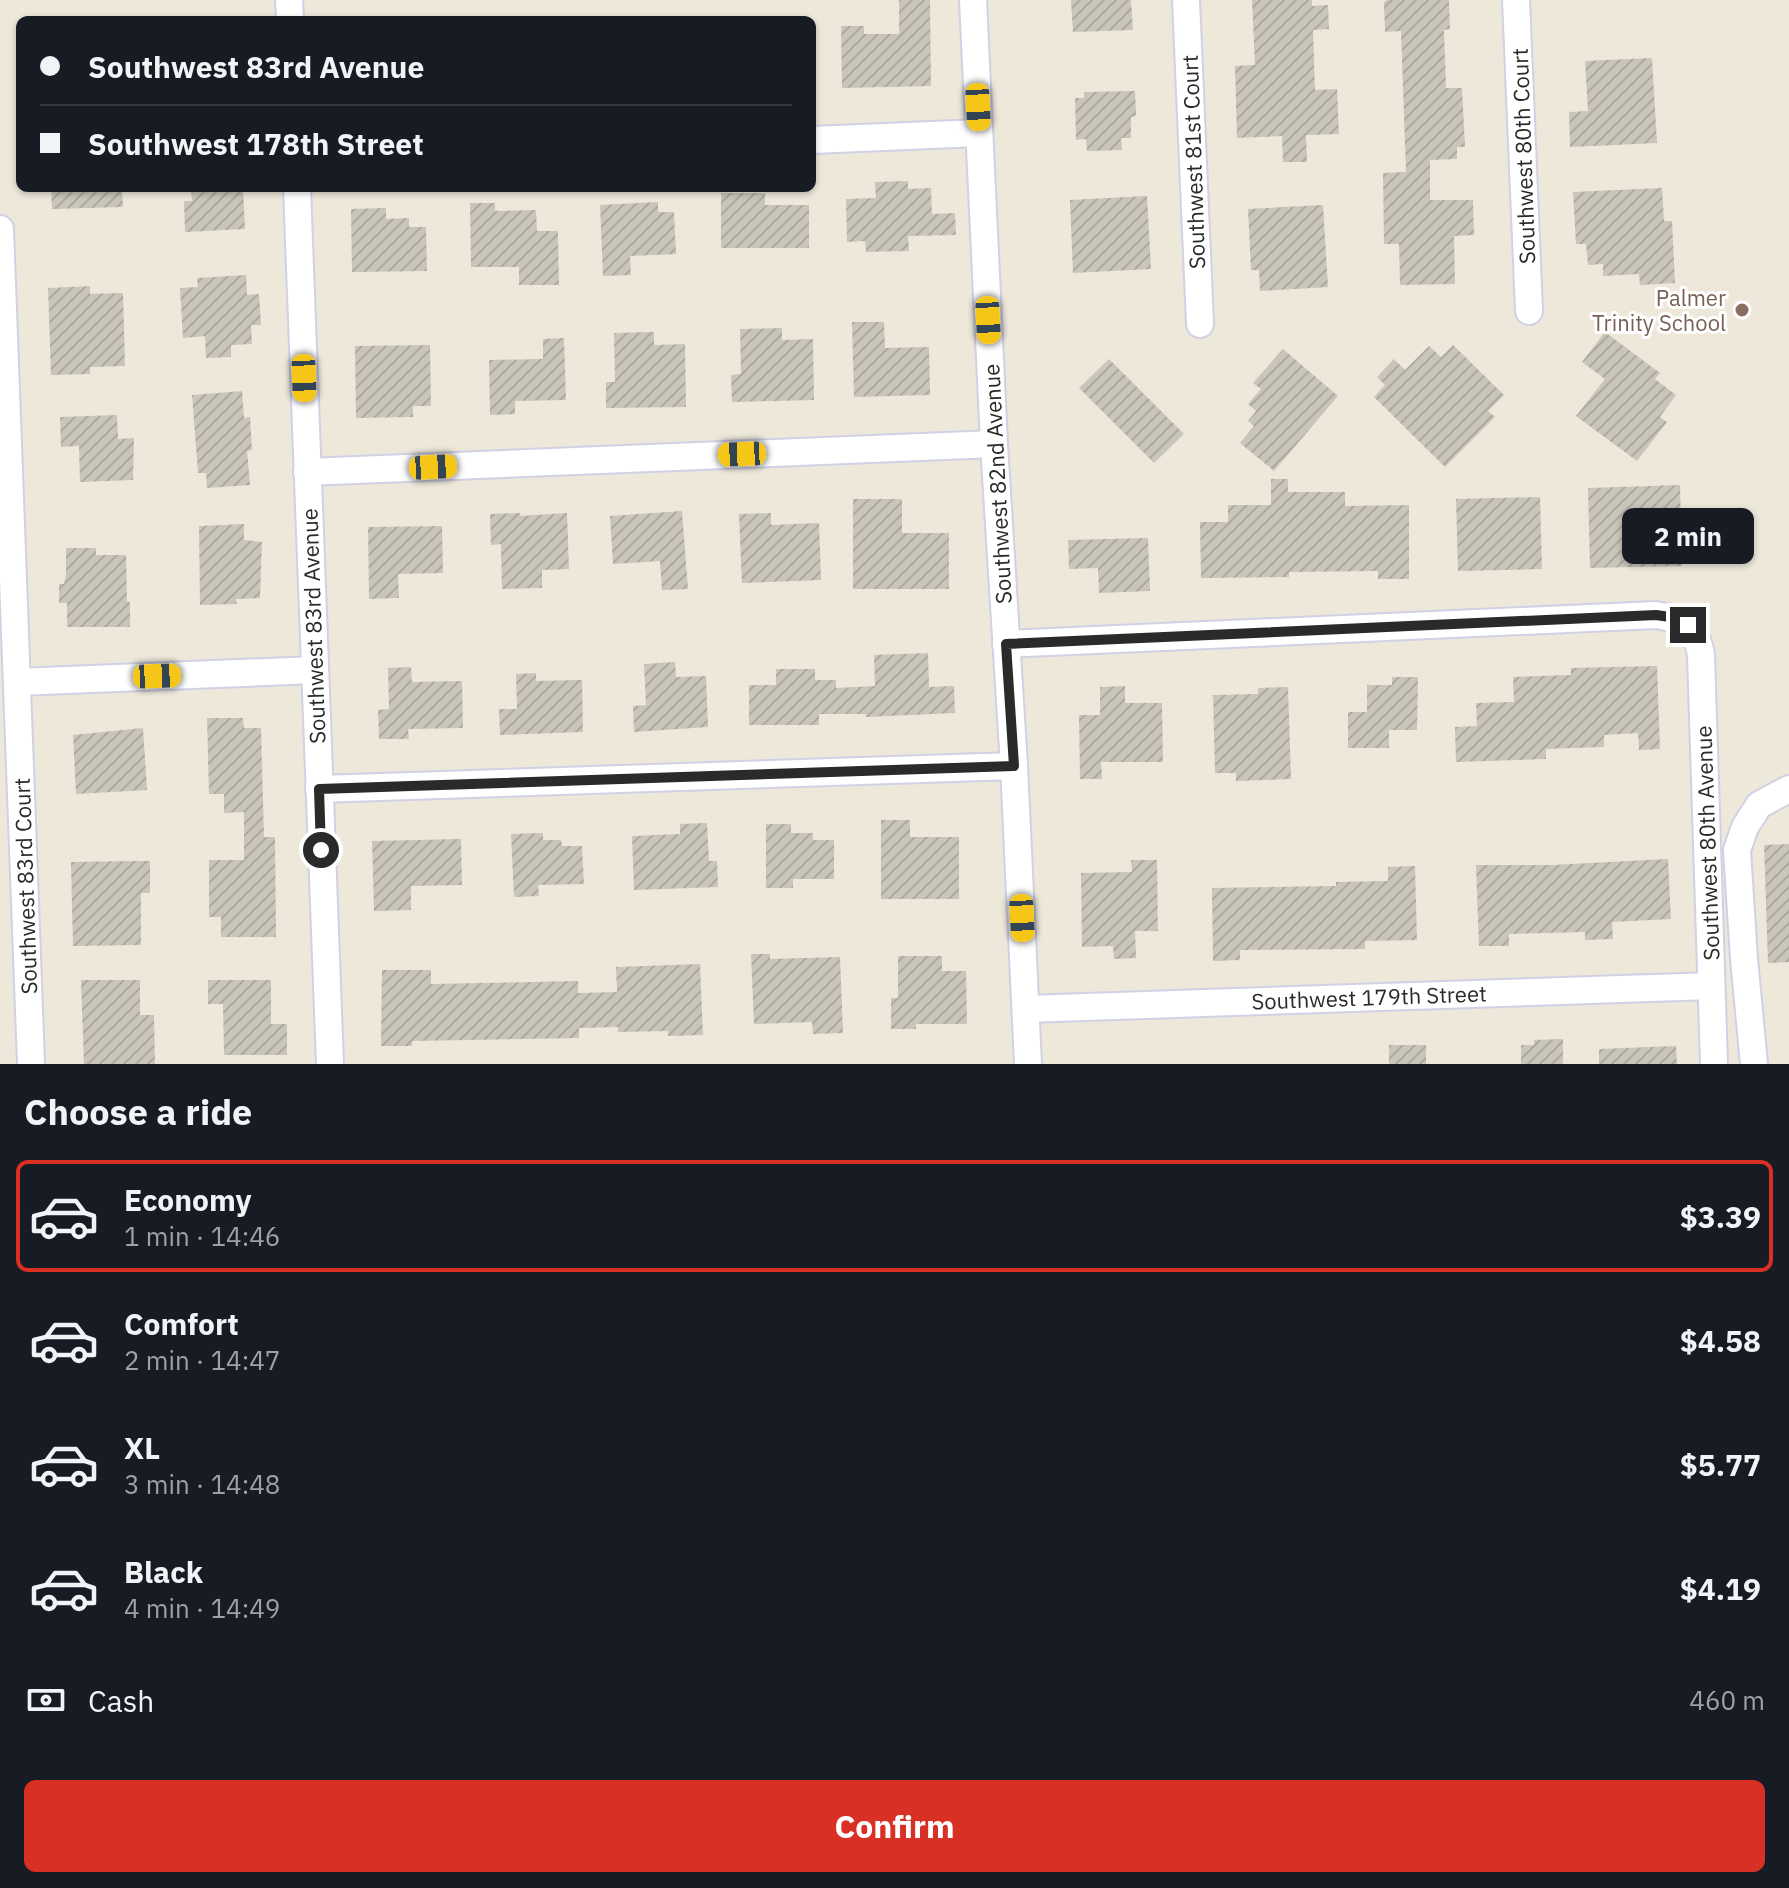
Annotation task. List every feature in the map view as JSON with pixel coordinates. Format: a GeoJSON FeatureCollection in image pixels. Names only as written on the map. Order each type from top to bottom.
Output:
{"type":"FeatureCollection","features":[{"type":"Feature","properties":{"kind":"street","name":"Southwest 82nd Avenue"},"geometry":{"type":"LineString","coordinates":[[973,0],[1028,1064]]}},
{"type":"Feature","properties":{"kind":"street","name":"Southwest 81st Court"},"geometry":{"type":"LineString","coordinates":[[1186,0],[1200,324]]}},
{"type":"Feature","properties":{"kind":"street","name":"Southwest 80th Court"},"geometry":{"type":"LineString","coordinates":[[1516,0],[1529,311]]}},
{"type":"Feature","properties":{"kind":"street"},"geometry":{"type":"LineString","coordinates":[[816,140],[979,133]]}},
{"type":"Feature","properties":{"kind":"street","name":"Southwest 83rd Avenue"},"geometry":{"type":"LineString","coordinates":[[297,192],[330,1064]]}},
{"type":"Feature","properties":{"kind":"street","name":"Southwest 83rd Court"},"geometry":{"type":"LineString","coordinates":[[0,229],[31,1064]]}},
{"type":"Feature","properties":{"kind":"street"},"geometry":{"type":"LineString","coordinates":[[307,472],[994,444]]}},
{"type":"Feature","properties":{"kind":"street","name":"Southwest 80th Avenue"},"geometry":{"type":"LineString","coordinates":[[1006,644],[1656,615],[1688,625],[1700,645],[1701,655],[1714,1064]]}},
{"type":"Feature","properties":{"kind":"street"},"geometry":{"type":"LineString","coordinates":[[17,682],[315,670]]}},
{"type":"Feature","properties":{"kind":"street"},"geometry":{"type":"LineString","coordinates":[[319,789],[1014,766]]}},
{"type":"Feature","properties":{"kind":"street"},"geometry":{"type":"LineString","coordinates":[[1754,1064],[1737,850],[1745,827],[1759,805],[1789,789]]}},
{"type":"Feature","properties":{"kind":"street","name":"Southwest 179th Street"},"geometry":{"type":"LineString","coordinates":[[1026,1009],[1711,986]]}},
{"type":"Feature","properties":{"kind":"building"},"geometry":{"type":"Polygon","coordinates":[[[899,0],[930,0],[931,86],[842,88],[841,26],[864,26],[864,34],[899,34],[899,0]]]}},
{"type":"Feature","properties":{"kind":"building"},"geometry":{"type":"Polygon","coordinates":[[[1071,0],[1131,0],[1133,30],[1073,32],[1071,0]]]}},
{"type":"Feature","properties":{"kind":"building"},"geometry":{"type":"Polygon","coordinates":[[[1252,0],[1312,0],[1312,6],[1328,5],[1329,29],[1313,30],[1315,90],[1337,89],[1339,134],[1306,135],[1307,162],[1283,162],[1282,136],[1237,138],[1235,66],[1255,65],[1252,0]]]}},
{"type":"Feature","properties":{"kind":"building"},"geometry":{"type":"Polygon","coordinates":[[[1449,0],[1450,29],[1444,30],[1446,88],[1462,88],[1465,147],[1457,147],[1457,159],[1430,160],[1430,200],[1473,200],[1474,235],[1454,236],[1455,284],[1400,285],[1399,244],[1384,244],[1383,173],[1406,172],[1401,31],[1385,32],[1384,2],[1449,0]]]}},
{"type":"Feature","properties":{"kind":"building"},"geometry":{"type":"Polygon","coordinates":[[[1652,58],[1657,143],[1570,147],[1569,112],[1588,111],[1585,61],[1652,58]]]}},
{"type":"Feature","properties":{"kind":"building"},"geometry":{"type":"Polygon","coordinates":[[[1135,91],[1136,116],[1131,117],[1131,138],[1121,138],[1122,150],[1087,151],[1086,139],[1076,140],[1075,98],[1084,98],[1084,92],[1135,91]]]}},
{"type":"Feature","properties":{"kind":"building"},"geometry":{"type":"Polygon","coordinates":[[[908,181],[908,189],[931,188],[932,214],[955,213],[956,235],[908,236],[909,251],[866,252],[865,241],[847,242],[846,199],[876,198],[875,182],[908,181]]]}},
{"type":"Feature","properties":{"kind":"building"},"geometry":{"type":"Polygon","coordinates":[[[1662,188],[1664,221],[1672,221],[1675,283],[1640,285],[1639,274],[1603,276],[1603,264],[1588,265],[1586,244],[1576,244],[1573,192],[1662,188]]]}},
{"type":"Feature","properties":{"kind":"building"},"geometry":{"type":"Polygon","coordinates":[[[51,192],[122,192],[123,207],[52,209],[51,192]]]}},
{"type":"Feature","properties":{"kind":"building"},"geometry":{"type":"Polygon","coordinates":[[[191,192],[243,192],[245,229],[185,232],[184,201],[192,201],[191,192]]]}},
{"type":"Feature","properties":{"kind":"building"},"geometry":{"type":"Polygon","coordinates":[[[721,193],[765,193],[765,205],[809,205],[809,248],[721,248],[721,193]]]}},
{"type":"Feature","properties":{"kind":"building"},"geometry":{"type":"Polygon","coordinates":[[[1147,196],[1151,269],[1073,273],[1070,200],[1147,196]]]}},
{"type":"Feature","properties":{"kind":"building"},"geometry":{"type":"Polygon","coordinates":[[[658,202],[658,212],[674,212],[676,254],[630,256],[631,275],[603,276],[600,205],[658,202]]]}},
{"type":"Feature","properties":{"kind":"building"},"geometry":{"type":"Polygon","coordinates":[[[470,203],[495,203],[495,211],[536,210],[537,231],[558,231],[559,285],[519,285],[519,267],[471,267],[470,203]]]}},
{"type":"Feature","properties":{"kind":"building"},"geometry":{"type":"Polygon","coordinates":[[[1323,205],[1328,287],[1260,291],[1259,270],[1251,270],[1248,209],[1323,205]]]}},
{"type":"Feature","properties":{"kind":"building"},"geometry":{"type":"Polygon","coordinates":[[[386,208],[386,219],[409,218],[409,227],[426,227],[427,271],[352,272],[351,209],[386,208]]]}},
{"type":"Feature","properties":{"kind":"building"},"geometry":{"type":"Polygon","coordinates":[[[246,275],[247,295],[259,294],[261,325],[251,325],[252,344],[231,345],[231,357],[206,358],[205,336],[183,338],[180,288],[198,287],[197,278],[246,275]]]}},
{"type":"Feature","properties":{"kind":"building"},"geometry":{"type":"Polygon","coordinates":[[[90,286],[90,294],[123,293],[125,366],[90,367],[90,374],[51,375],[48,288],[90,286]]]}},
{"type":"Feature","properties":{"kind":"building"},"geometry":{"type":"Polygon","coordinates":[[[852,322],[884,322],[885,348],[929,347],[930,395],[854,397],[852,322]]]}},
{"type":"Feature","properties":{"kind":"building"},"geometry":{"type":"Polygon","coordinates":[[[782,328],[782,340],[813,339],[814,400],[732,402],[731,375],[741,374],[740,329],[782,328]]]}},
{"type":"Feature","properties":{"kind":"building"},"geometry":{"type":"Polygon","coordinates":[[[654,332],[654,345],[685,344],[686,407],[606,408],[606,382],[615,382],[614,333],[654,332]]]}},
{"type":"Feature","properties":{"kind":"building"},"geometry":{"type":"Polygon","coordinates":[[[1605,332],[1660,373],[1655,379],[1676,395],[1660,417],[1667,422],[1637,461],[1576,416],[1605,379],[1582,362],[1605,332]]]}},
{"type":"Feature","properties":{"kind":"building"},"geometry":{"type":"Polygon","coordinates":[[[564,338],[566,400],[515,401],[515,414],[490,415],[489,360],[543,359],[543,339],[564,338]]]}},
{"type":"Feature","properties":{"kind":"building"},"geometry":{"type":"Polygon","coordinates":[[[430,345],[431,406],[413,406],[413,417],[356,418],[355,346],[430,345]]]}},
{"type":"Feature","properties":{"kind":"building"},"geometry":{"type":"Polygon","coordinates":[[[1453,345],[1504,395],[1488,411],[1495,417],[1445,467],[1374,397],[1385,385],[1377,377],[1394,359],[1405,370],[1429,346],[1441,357],[1453,345]]]}},
{"type":"Feature","properties":{"kind":"building"},"geometry":{"type":"Polygon","coordinates":[[[1283,349],[1338,396],[1274,471],[1240,443],[1254,426],[1248,421],[1256,411],[1248,404],[1261,389],[1253,383],[1283,349]]]}},
{"type":"Feature","properties":{"kind":"building"},"geometry":{"type":"Polygon","coordinates":[[[1109,359],[1184,434],[1154,463],[1079,388],[1109,359]]]}},
{"type":"Feature","properties":{"kind":"building"},"geometry":{"type":"Polygon","coordinates":[[[242,391],[244,418],[250,417],[252,450],[247,451],[250,485],[207,488],[206,473],[198,473],[192,395],[242,391]]]}},
{"type":"Feature","properties":{"kind":"building"},"geometry":{"type":"Polygon","coordinates":[[[117,415],[118,439],[134,438],[133,480],[80,482],[79,446],[61,447],[60,417],[117,415]]]}},
{"type":"Feature","properties":{"kind":"building"},"geometry":{"type":"Polygon","coordinates":[[[1271,479],[1288,479],[1288,492],[1345,492],[1345,506],[1409,505],[1409,579],[1378,579],[1378,571],[1289,572],[1289,577],[1201,578],[1200,522],[1228,522],[1228,505],[1271,505],[1271,479]]]}},
{"type":"Feature","properties":{"kind":"building"},"geometry":{"type":"Polygon","coordinates":[[[1680,485],[1682,566],[1590,568],[1588,488],[1680,485]]]}},
{"type":"Feature","properties":{"kind":"building"},"geometry":{"type":"Polygon","coordinates":[[[1540,497],[1542,569],[1458,571],[1456,499],[1540,497]]]}},
{"type":"Feature","properties":{"kind":"building"},"geometry":{"type":"Polygon","coordinates":[[[853,499],[902,499],[902,533],[949,533],[949,589],[853,589],[853,499]]]}},
{"type":"Feature","properties":{"kind":"building"},"geometry":{"type":"Polygon","coordinates":[[[682,511],[688,589],[662,590],[660,561],[613,564],[610,516],[682,511]]]}},
{"type":"Feature","properties":{"kind":"building"},"geometry":{"type":"Polygon","coordinates":[[[520,513],[520,516],[567,513],[569,569],[542,570],[542,588],[502,589],[501,544],[491,545],[490,514],[520,513]]]}},
{"type":"Feature","properties":{"kind":"building"},"geometry":{"type":"Polygon","coordinates":[[[771,513],[771,525],[819,523],[821,580],[742,583],[739,514],[771,513]]]}},
{"type":"Feature","properties":{"kind":"building"},"geometry":{"type":"Polygon","coordinates":[[[244,524],[244,540],[262,542],[260,598],[236,599],[237,604],[200,605],[199,526],[244,524]]]}},
{"type":"Feature","properties":{"kind":"building"},"geometry":{"type":"Polygon","coordinates":[[[442,526],[443,573],[398,574],[399,598],[369,599],[368,527],[442,526]]]}},
{"type":"Feature","properties":{"kind":"building"},"geometry":{"type":"Polygon","coordinates":[[[1148,538],[1150,591],[1099,593],[1098,568],[1069,569],[1068,540],[1148,538]]]}},
{"type":"Feature","properties":{"kind":"building"},"geometry":{"type":"Polygon","coordinates":[[[66,548],[96,548],[96,555],[126,555],[130,627],[67,627],[67,603],[59,603],[59,584],[64,584],[66,574],[66,548]]]}},
{"type":"Feature","properties":{"kind":"building"},"geometry":{"type":"Polygon","coordinates":[[[928,653],[929,687],[954,686],[955,713],[866,717],[866,714],[819,714],[819,725],[749,725],[749,685],[776,685],[776,669],[815,669],[815,680],[836,680],[836,688],[875,686],[874,655],[928,653]]]}},
{"type":"Feature","properties":{"kind":"building"},"geometry":{"type":"Polygon","coordinates":[[[675,662],[676,677],[706,676],[708,727],[634,732],[633,706],[646,705],[644,664],[675,662]]]}},
{"type":"Feature","properties":{"kind":"building"},"geometry":{"type":"Polygon","coordinates":[[[1657,666],[1660,749],[1639,750],[1638,733],[1604,735],[1604,747],[1546,749],[1546,759],[1456,762],[1455,727],[1477,726],[1476,703],[1514,702],[1513,677],[1571,675],[1571,668],[1657,666]]]}},
{"type":"Feature","properties":{"kind":"building"},"geometry":{"type":"Polygon","coordinates":[[[411,667],[412,682],[462,681],[463,728],[408,729],[409,739],[379,739],[378,710],[389,709],[388,668],[411,667]]]}},
{"type":"Feature","properties":{"kind":"building"},"geometry":{"type":"Polygon","coordinates":[[[536,673],[536,681],[582,680],[583,732],[500,735],[499,709],[517,709],[516,674],[536,673]]]}},
{"type":"Feature","properties":{"kind":"building"},"geometry":{"type":"Polygon","coordinates":[[[1392,677],[1418,677],[1417,730],[1389,730],[1389,748],[1348,748],[1348,712],[1367,712],[1367,685],[1392,685],[1392,677]]]}},
{"type":"Feature","properties":{"kind":"building"},"geometry":{"type":"Polygon","coordinates":[[[1125,686],[1125,703],[1162,703],[1163,762],[1101,762],[1102,779],[1080,779],[1079,715],[1100,715],[1100,687],[1125,686]]]}},
{"type":"Feature","properties":{"kind":"building"},"geometry":{"type":"Polygon","coordinates":[[[1288,687],[1291,779],[1236,781],[1236,773],[1215,773],[1213,695],[1258,694],[1258,688],[1288,687]]]}},
{"type":"Feature","properties":{"kind":"building"},"geometry":{"type":"Polygon","coordinates":[[[207,718],[243,718],[244,728],[261,728],[264,837],[275,837],[276,937],[221,937],[221,917],[209,917],[209,860],[244,860],[244,812],[224,813],[224,794],[209,794],[207,718]]]}},
{"type":"Feature","properties":{"kind":"building"},"geometry":{"type":"Polygon","coordinates":[[[143,728],[147,790],[76,794],[73,735],[143,728]]]}},
{"type":"Feature","properties":{"kind":"building"},"geometry":{"type":"Polygon","coordinates":[[[881,820],[910,820],[910,837],[959,837],[959,899],[881,899],[881,820]]]}},
{"type":"Feature","properties":{"kind":"building"},"geometry":{"type":"Polygon","coordinates":[[[707,823],[709,861],[717,861],[718,887],[634,890],[632,836],[680,834],[680,824],[707,823]]]}},
{"type":"Feature","properties":{"kind":"building"},"geometry":{"type":"Polygon","coordinates":[[[766,824],[791,824],[791,833],[813,833],[813,840],[834,840],[834,879],[793,879],[793,888],[766,888],[766,824]]]}},
{"type":"Feature","properties":{"kind":"building"},"geometry":{"type":"Polygon","coordinates":[[[543,833],[543,840],[561,840],[562,846],[582,846],[584,884],[538,885],[539,896],[514,897],[511,834],[543,833]]]}},
{"type":"Feature","properties":{"kind":"building"},"geometry":{"type":"Polygon","coordinates":[[[461,839],[462,885],[411,886],[411,910],[374,911],[372,841],[461,839]]]}},
{"type":"Feature","properties":{"kind":"building"},"geometry":{"type":"Polygon","coordinates":[[[1789,844],[1789,962],[1768,963],[1764,845],[1789,844]]]}},
{"type":"Feature","properties":{"kind":"building"},"geometry":{"type":"Polygon","coordinates":[[[1668,859],[1671,919],[1612,922],[1613,939],[1585,940],[1585,932],[1509,934],[1509,946],[1479,946],[1476,865],[1668,859]]]}},
{"type":"Feature","properties":{"kind":"building"},"geometry":{"type":"Polygon","coordinates":[[[1131,860],[1157,860],[1158,931],[1135,931],[1136,958],[1114,959],[1113,946],[1082,947],[1081,873],[1132,872],[1131,860]]]}},
{"type":"Feature","properties":{"kind":"building"},"geometry":{"type":"Polygon","coordinates":[[[150,861],[150,893],[141,893],[141,945],[73,946],[71,862],[150,861]]]}},
{"type":"Feature","properties":{"kind":"building"},"geometry":{"type":"Polygon","coordinates":[[[1415,866],[1417,940],[1365,941],[1365,949],[1240,950],[1240,960],[1213,961],[1212,888],[1336,886],[1336,882],[1388,881],[1388,867],[1415,866]]]}},
{"type":"Feature","properties":{"kind":"building"},"geometry":{"type":"Polygon","coordinates":[[[751,954],[770,954],[770,959],[840,957],[843,1033],[813,1034],[812,1022],[754,1024],[751,954]]]}},
{"type":"Feature","properties":{"kind":"building"},"geometry":{"type":"Polygon","coordinates":[[[898,956],[942,956],[942,971],[966,971],[967,1024],[916,1024],[916,1029],[891,1029],[891,998],[898,998],[898,956]]]}},
{"type":"Feature","properties":{"kind":"building"},"geometry":{"type":"Polygon","coordinates":[[[700,964],[703,1035],[668,1036],[668,1031],[618,1032],[618,1027],[579,1028],[579,1038],[412,1041],[412,1046],[381,1046],[382,970],[431,970],[431,984],[578,981],[578,993],[617,992],[616,967],[700,964]]]}},
{"type":"Feature","properties":{"kind":"building"},"geometry":{"type":"Polygon","coordinates":[[[81,980],[140,980],[140,1015],[154,1015],[155,1064],[84,1064],[81,980]]]}},
{"type":"Feature","properties":{"kind":"building"},"geometry":{"type":"Polygon","coordinates":[[[208,980],[271,980],[271,1024],[287,1024],[287,1055],[224,1055],[223,1004],[208,1004],[208,980]]]}},
{"type":"Feature","properties":{"kind":"building"},"geometry":{"type":"Polygon","coordinates":[[[1563,1039],[1563,1064],[1521,1064],[1521,1045],[1534,1045],[1534,1040],[1563,1039]]]}},
{"type":"Feature","properties":{"kind":"building"},"geometry":{"type":"Polygon","coordinates":[[[1389,1045],[1426,1045],[1426,1064],[1389,1064],[1389,1045]]]}},
{"type":"Feature","properties":{"kind":"building"},"geometry":{"type":"Polygon","coordinates":[[[1676,1046],[1677,1064],[1599,1064],[1599,1049],[1676,1046]]]}},
{"type":"Feature","properties":{"kind":"place","name":"Palmer Trinity School"},"geometry":{"type":"Point","coordinates":[1742,310]}},
{"type":"Feature","properties":{"kind":"route"},"geometry":{"type":"LineString","coordinates":[[321,850],[319,789],[1014,766],[1006,644],[1656,615],[1688,625]]}}]}
